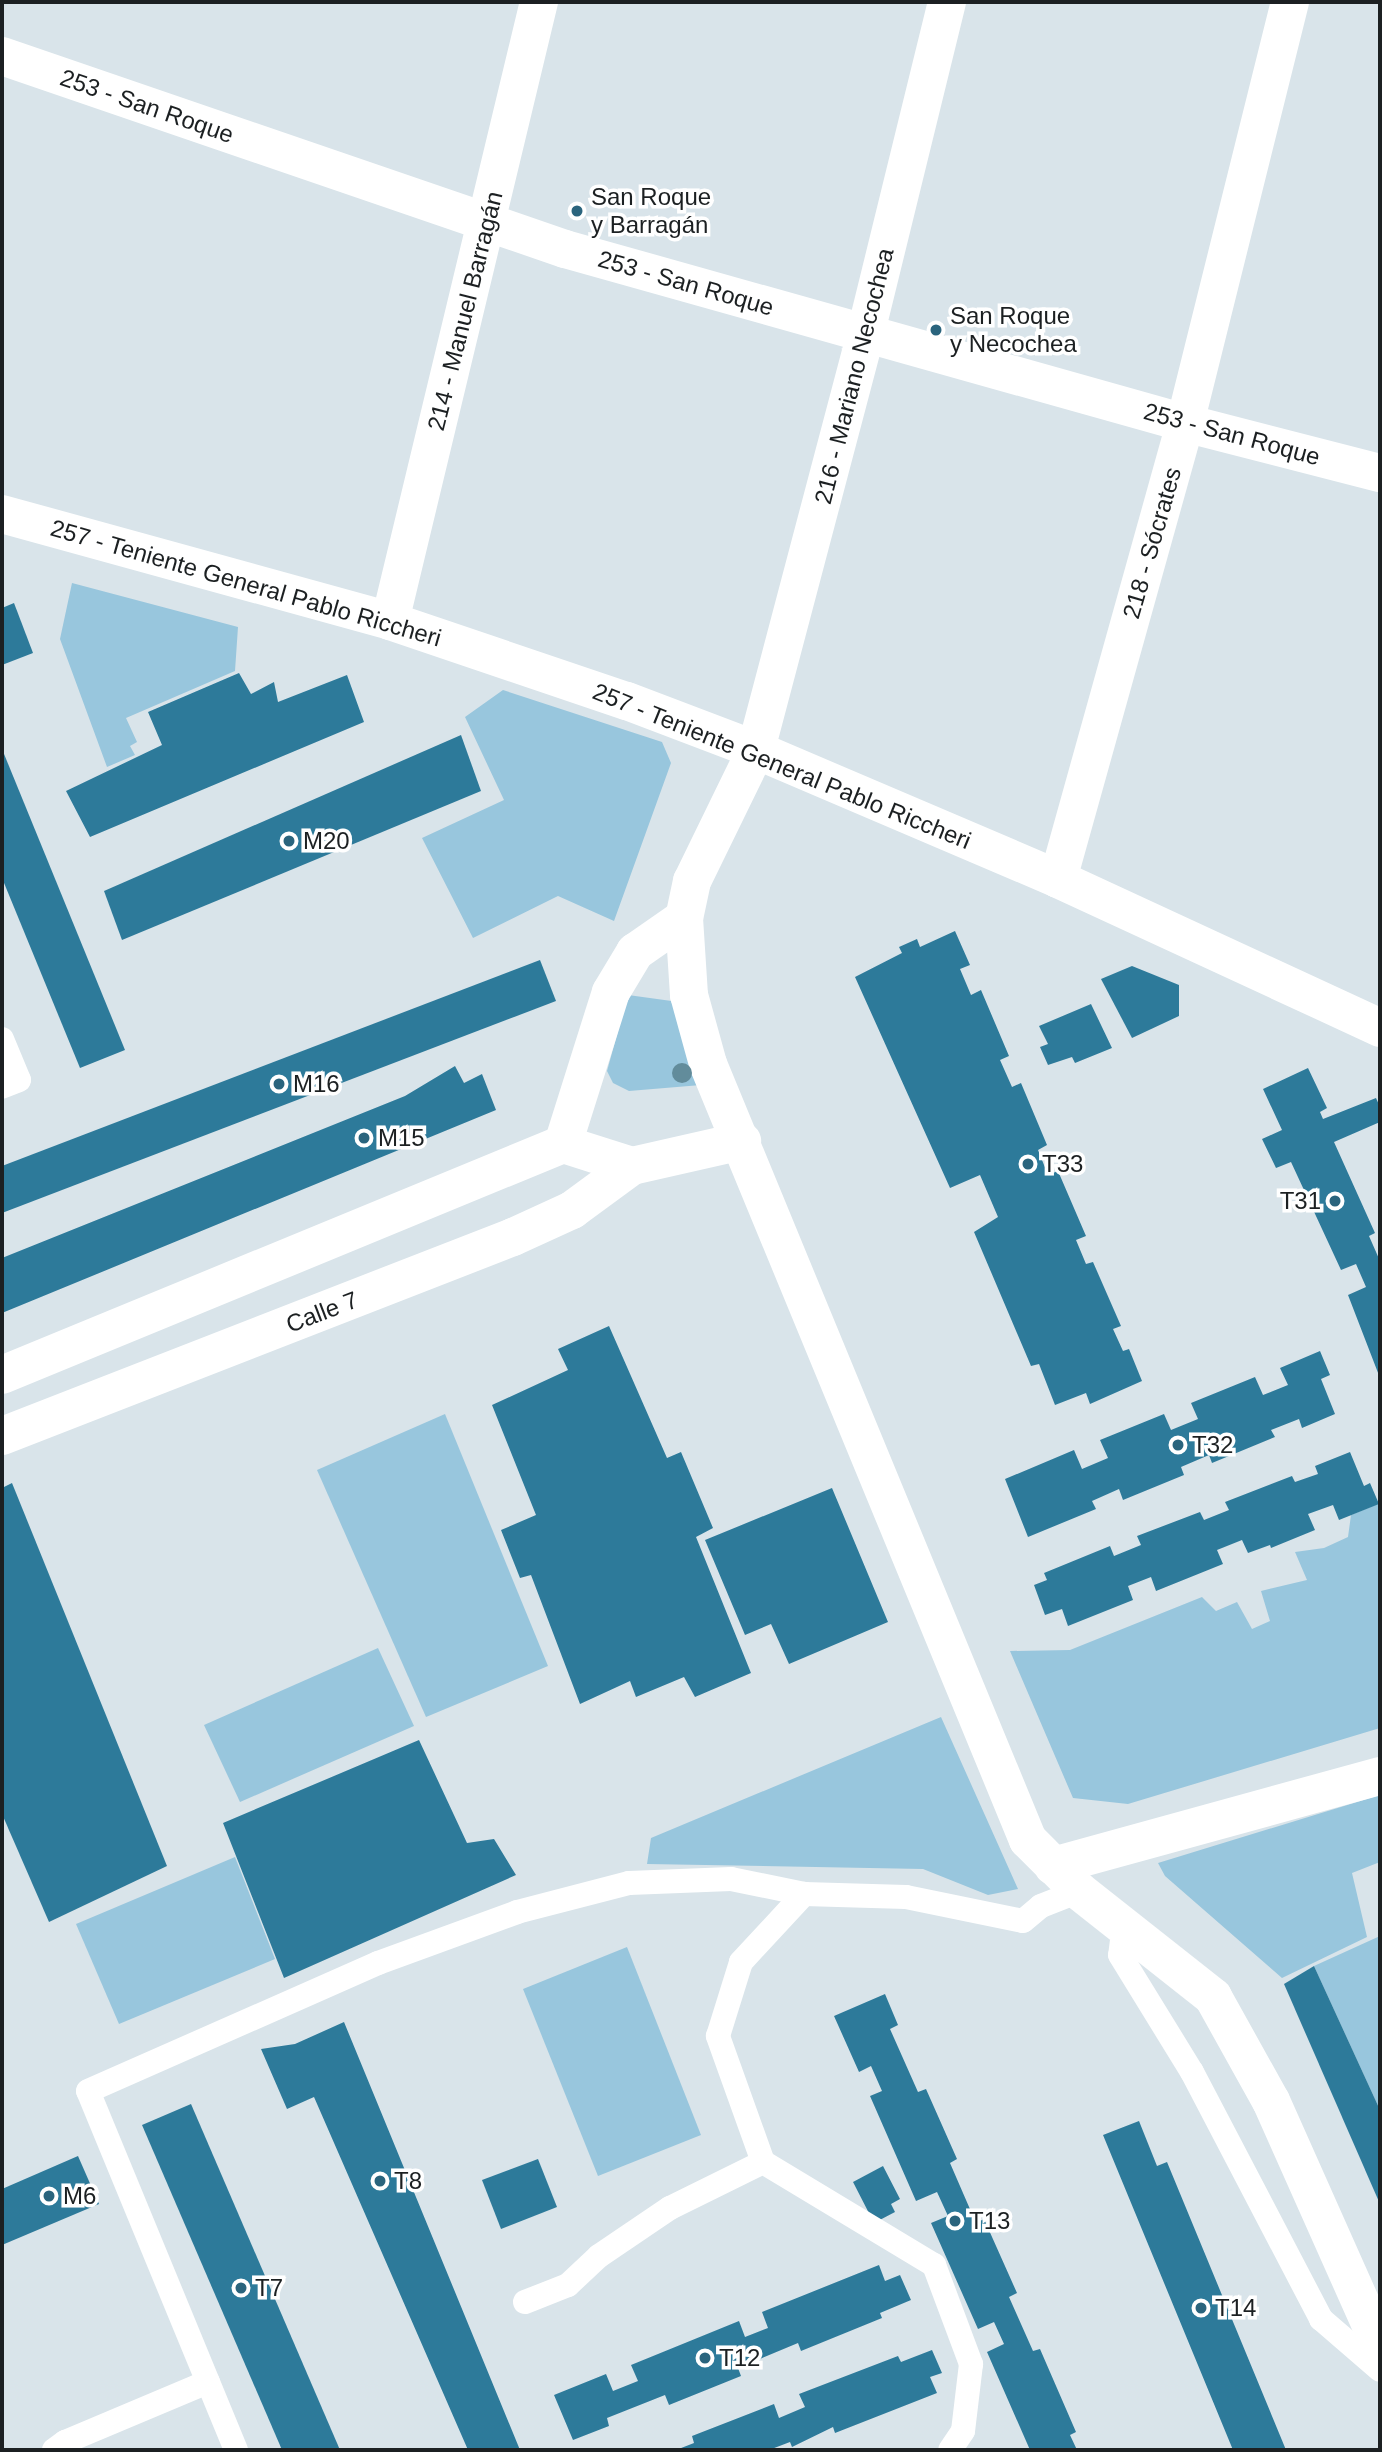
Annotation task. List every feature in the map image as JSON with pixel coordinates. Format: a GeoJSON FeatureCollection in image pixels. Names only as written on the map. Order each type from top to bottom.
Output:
{"type":"FeatureCollection","features":[{"type":"Feature","properties":{"kind":"street","name":"214 - Manuel Barragán"},"geometry":{"type":"LineString","coordinates":[[390,621],[539,2]]}},
{"type":"Feature","properties":{"kind":"street","name":"216 - Mariano Necochea"},"geometry":{"type":"LineString","coordinates":[[947,2],[866,333],[756,750],[692,881],[684,918],[689,995],[708,1064],[1028,1840],[1066,1878],[1213,1997],[1271,2101],[1380,2346]]}},
{"type":"Feature","properties":{"kind":"street","name":"218 - Sócrates"},"geometry":{"type":"LineString","coordinates":[[1058,879],[1185,423],[1290,2]]}},
{"type":"Feature","properties":{"kind":"street","name":"253 - San Roque"},"geometry":{"type":"LineString","coordinates":[[2,56],[565,249],[1185,423],[1380,473]]}},
{"type":"Feature","properties":{"kind":"street","name":"257 - Teniente General Pablo Riccheri"},"geometry":{"type":"LineString","coordinates":[[2,514],[390,621],[536,667],[756,750],[1058,879],[1380,1028]]}},
{"type":"Feature","properties":{"kind":"street"},"geometry":{"type":"LineString","coordinates":[[563,1144],[611,992],[635,952],[684,918]]}},
{"type":"Feature","properties":{"kind":"street","name":"Calle 7"},"geometry":{"type":"LineString","coordinates":[[2,1436],[513,1237],[572,1210],[632,1166],[742,1141]]}},
{"type":"Feature","properties":{"kind":"street"},"geometry":{"type":"LineString","coordinates":[[2,1375],[563,1144],[632,1166]]}},
{"type":"Feature","properties":{"kind":"street"},"geometry":{"type":"LineString","coordinates":[[1066,1878],[1380,1776]]}},
{"type":"Feature","properties":{"kind":"lane"},"geometry":{"type":"LineString","coordinates":[[2,1039],[19,1080],[2,1087]]}},
{"type":"Feature","properties":{"kind":"lane"},"geometry":{"type":"LineString","coordinates":[[236,2450],[88,2091],[379,1963],[517,1912],[629,1884],[731,1879],[804,1894],[906,1897],[1023,1921],[1041,1906],[1066,1878]]}},
{"type":"Feature","properties":{"kind":"lane"},"geometry":{"type":"LineString","coordinates":[[804,1894],[741,1962],[718,2036],[763,2162],[934,2265],[971,2364],[963,2431],[950,2450]]}},
{"type":"Feature","properties":{"kind":"lane"},"geometry":{"type":"LineString","coordinates":[[1125,1924],[1120,1955],[1192,2072],[1321,2319],[1380,2370]]}},
{"type":"Feature","properties":{"kind":"lane"},"geometry":{"type":"LineString","coordinates":[[525,2302],[568,2285],[599,2256],[670,2208],[763,2162]]}},
{"type":"Feature","properties":{"kind":"lane"},"geometry":{"type":"LineString","coordinates":[[54,2450],[208,2382]]}},
{"type":"Feature","properties":{"kind":"shaded area"},"geometry":{"type":"Polygon","coordinates":[[[72,583],[238,627],[235,671],[126,718],[137,742],[130,746],[135,755],[107,767],[60,639],[72,583]]]}},
{"type":"Feature","properties":{"kind":"shaded area"},"geometry":{"type":"Polygon","coordinates":[[[503,690],[662,742],[671,763],[614,921],[558,896],[473,938],[422,838],[504,800],[465,717],[503,690]]]}},
{"type":"Feature","properties":{"kind":"shaded area"},"geometry":{"type":"Polygon","coordinates":[[[628,995],[686,1003],[701,1085],[629,1091],[613,1083],[607,1071],[628,995]]]}},
{"type":"Feature","properties":{"kind":"shaded area"},"geometry":{"type":"Polygon","coordinates":[[[445,1414],[548,1666],[426,1717],[317,1470],[445,1414]]]}},
{"type":"Feature","properties":{"kind":"shaded area"},"geometry":{"type":"Polygon","coordinates":[[[1380,1503],[1380,1728],[1128,1804],[1073,1798],[1010,1651],[1070,1650],[1202,1597],[1216,1611],[1237,1602],[1252,1629],[1270,1621],[1261,1591],[1307,1580],[1295,1552],[1324,1548],[1348,1537],[1351,1515],[1380,1503]]]}},
{"type":"Feature","properties":{"kind":"shaded area"},"geometry":{"type":"Polygon","coordinates":[[[378,1648],[414,1726],[240,1802],[204,1725],[378,1648]]]}},
{"type":"Feature","properties":{"kind":"shaded area"},"geometry":{"type":"Polygon","coordinates":[[[941,1717],[1018,1889],[988,1895],[923,1869],[647,1864],[651,1838],[941,1717]]]}},
{"type":"Feature","properties":{"kind":"shaded area"},"geometry":{"type":"Polygon","coordinates":[[[1380,1795],[1380,1862],[1352,1873],[1367,1937],[1282,1978],[1165,1876],[1158,1863],[1380,1795]]]}},
{"type":"Feature","properties":{"kind":"shaded area"},"geometry":{"type":"Polygon","coordinates":[[[235,1857],[275,1959],[119,2024],[76,1924],[235,1857]]]}},
{"type":"Feature","properties":{"kind":"shaded area"},"geometry":{"type":"Polygon","coordinates":[[[1380,1936],[1380,2110],[1314,1966],[1380,1936]]]}},
{"type":"Feature","properties":{"kind":"shaded area"},"geometry":{"type":"Polygon","coordinates":[[[627,1947],[701,2135],[598,2176],[523,1989],[627,1947]]]}},
{"type":"Feature","properties":{"kind":"building"},"geometry":{"type":"Polygon","coordinates":[[[14,603],[33,653],[2,665],[2,608],[14,603]]]}},
{"type":"Feature","properties":{"kind":"building","name":"M20"},"geometry":{"type":"Polygon","coordinates":[[[239,673],[251,694],[274,682],[278,702],[347,675],[364,722],[90,837],[66,791],[162,745],[148,712],[239,673]]]}},
{"type":"Feature","properties":{"kind":"building","name":"M20"},"geometry":{"type":"Polygon","coordinates":[[[461,735],[481,791],[122,940],[104,891],[461,735]]]}},
{"type":"Feature","properties":{"kind":"building"},"geometry":{"type":"Polygon","coordinates":[[[2,749],[125,1050],[80,1068],[2,878],[2,749]]]}},
{"type":"Feature","properties":{"kind":"building"},"geometry":{"type":"Polygon","coordinates":[[[955,931],[970,965],[960,969],[971,995],[981,990],[1009,1056],[1000,1060],[1012,1087],[1021,1083],[1047,1145],[1038,1150],[1048,1175],[1058,1171],[1086,1236],[1076,1240],[1086,1264],[1093,1262],[1121,1326],[1113,1329],[1123,1351],[1129,1349],[1142,1381],[1090,1404],[1086,1393],[1055,1405],[1039,1364],[1031,1366],[974,1232],[998,1217],[980,1175],[950,1188],[855,977],[902,953],[899,947],[917,939],[920,947],[955,931]]]}},
{"type":"Feature","properties":{"kind":"building","name":"M16"},"geometry":{"type":"Polygon","coordinates":[[[540,960],[556,1001],[2,1213],[2,1166],[540,960]]]}},
{"type":"Feature","properties":{"kind":"building"},"geometry":{"type":"Polygon","coordinates":[[[1132,966],[1179,985],[1179,1016],[1132,1038],[1101,979],[1132,966]]]}},
{"type":"Feature","properties":{"kind":"building"},"geometry":{"type":"Polygon","coordinates":[[[1091,1004],[1112,1048],[1075,1063],[1072,1057],[1048,1065],[1040,1047],[1048,1044],[1039,1026],[1091,1004]]]}},
{"type":"Feature","properties":{"kind":"building"},"geometry":{"type":"Polygon","coordinates":[[[455,1066],[464,1083],[482,1074],[496,1110],[2,1313],[2,1258],[405,1096],[455,1066]]]}},
{"type":"Feature","properties":{"kind":"building","name":"T31"},"geometry":{"type":"Polygon","coordinates":[[[1308,1068],[1327,1108],[1320,1112],[1323,1119],[1376,1098],[1380,1107],[1380,1122],[1334,1142],[1375,1233],[1369,1236],[1380,1261],[1380,1378],[1348,1295],[1366,1287],[1356,1264],[1341,1270],[1291,1162],[1276,1168],[1262,1139],[1282,1130],[1263,1089],[1308,1068]]]}},
{"type":"Feature","properties":{"kind":"building"},"geometry":{"type":"Polygon","coordinates":[[[609,1326],[667,1458],[681,1452],[713,1528],[696,1537],[751,1673],[695,1697],[684,1677],[636,1697],[630,1681],[580,1704],[531,1575],[520,1578],[501,1530],[536,1515],[492,1405],[568,1370],[558,1349],[609,1326]]]}},
{"type":"Feature","properties":{"kind":"building","name":"T32"},"geometry":{"type":"Polygon","coordinates":[[[1320,1351],[1330,1375],[1321,1379],[1335,1414],[1302,1428],[1299,1419],[1271,1430],[1275,1437],[1212,1463],[1209,1455],[1181,1467],[1184,1475],[1123,1500],[1119,1489],[1092,1501],[1096,1509],[1028,1537],[1005,1479],[1074,1450],[1082,1469],[1108,1458],[1100,1440],[1164,1414],[1171,1430],[1198,1419],[1191,1403],[1255,1377],[1263,1395],[1288,1385],[1280,1368],[1320,1351]]]}},
{"type":"Feature","properties":{"kind":"building","name":"T32"},"geometry":{"type":"Polygon","coordinates":[[[1350,1452],[1364,1486],[1370,1483],[1379,1504],[1339,1520],[1333,1505],[1308,1514],[1315,1530],[1271,1548],[1270,1545],[1248,1553],[1242,1540],[1217,1550],[1223,1564],[1156,1591],[1151,1577],[1128,1586],[1133,1600],[1068,1626],[1062,1609],[1045,1615],[1034,1585],[1047,1580],[1044,1573],[1110,1546],[1114,1556],[1141,1545],[1137,1536],[1200,1512],[1204,1520],[1229,1510],[1225,1502],[1292,1476],[1295,1482],[1318,1474],[1315,1466],[1350,1452]]]}},
{"type":"Feature","properties":{"kind":"building"},"geometry":{"type":"Polygon","coordinates":[[[12,1483],[167,1866],[49,1922],[2,1814],[2,1488],[12,1483]]]}},
{"type":"Feature","properties":{"kind":"building"},"geometry":{"type":"Polygon","coordinates":[[[832,1488],[888,1622],[789,1664],[771,1624],[745,1635],[705,1540],[832,1488]]]}},
{"type":"Feature","properties":{"kind":"building"},"geometry":{"type":"Polygon","coordinates":[[[419,1740],[467,1843],[494,1839],[516,1875],[284,1978],[223,1823],[419,1740]]]}},
{"type":"Feature","properties":{"kind":"building"},"geometry":{"type":"Polygon","coordinates":[[[1314,1966],[1380,2110],[1380,2204],[1284,1984],[1314,1966]]]}},
{"type":"Feature","properties":{"kind":"building","name":"T13"},"geometry":{"type":"Polygon","coordinates":[[[885,1994],[898,2025],[890,2029],[918,2092],[926,2089],[957,2159],[950,2163],[976,2223],[984,2219],[1017,2293],[1009,2297],[1033,2351],[1040,2349],[1076,2432],[1070,2435],[1077,2450],[1030,2450],[987,2352],[1004,2344],[994,2322],[978,2329],[931,2223],[948,2216],[937,2192],[916,2201],[870,2096],[882,2091],[871,2066],[859,2072],[834,2016],[885,1994]]]}},
{"type":"Feature","properties":{"kind":"building","name":"T8"},"geometry":{"type":"Polygon","coordinates":[[[344,2022],[520,2450],[468,2450],[314,2097],[287,2109],[261,2049],[295,2044],[344,2022]]]}},
{"type":"Feature","properties":{"kind":"building","name":"T7"},"geometry":{"type":"Polygon","coordinates":[[[191,2104],[340,2450],[282,2450],[142,2125],[191,2104]]]}},
{"type":"Feature","properties":{"kind":"building","name":"T14"},"geometry":{"type":"Polygon","coordinates":[[[1139,2121],[1157,2166],[1167,2162],[1286,2450],[1233,2450],[1103,2135],[1139,2121]]]}},
{"type":"Feature","properties":{"kind":"building","name":"M6"},"geometry":{"type":"Polygon","coordinates":[[[78,2156],[99,2204],[2,2245],[2,2189],[78,2156]]]}},
{"type":"Feature","properties":{"kind":"building","name":"T8"},"geometry":{"type":"Polygon","coordinates":[[[538,2159],[557,2207],[501,2229],[482,2180],[538,2159]]]}},
{"type":"Feature","properties":{"kind":"building"},"geometry":{"type":"Polygon","coordinates":[[[883,2166],[900,2199],[891,2204],[895,2212],[874,2223],[853,2182],[883,2166]]]}},
{"type":"Feature","properties":{"kind":"building","name":"T12"},"geometry":{"type":"Polygon","coordinates":[[[879,2265],[885,2281],[900,2275],[911,2300],[880,2313],[882,2318],[801,2351],[798,2343],[738,2368],[741,2376],[669,2405],[665,2395],[607,2418],[609,2426],[573,2440],[554,2395],[606,2374],[613,2391],[638,2381],[631,2365],[739,2321],[745,2337],[768,2328],[762,2312],[879,2265]]]}},
{"type":"Feature","properties":{"kind":"building","name":"T12"},"geometry":{"type":"Polygon","coordinates":[[[932,2350],[942,2373],[930,2377],[937,2393],[835,2433],[833,2427],[792,2447],[790,2442],[769,2450],[676,2450],[694,2443],[692,2436],[774,2404],[779,2418],[805,2407],[799,2394],[898,2356],[901,2362],[932,2350]]]}},
{"type":"Feature","properties":{"kind":"place","name":"San Roque y Barragán"},"geometry":{"type":"Point","coordinates":[577,211]}},
{"type":"Feature","properties":{"kind":"place","name":"San Roque y Necochea"},"geometry":{"type":"Point","coordinates":[936,330]}},
{"type":"Feature","properties":{"kind":"place","name":"M20"},"geometry":{"type":"Point","coordinates":[289,841]}},
{"type":"Feature","properties":{"kind":"place","name":"M16"},"geometry":{"type":"Point","coordinates":[279,1084]}},
{"type":"Feature","properties":{"kind":"place","name":"M15"},"geometry":{"type":"Point","coordinates":[364,1138]}},
{"type":"Feature","properties":{"kind":"place","name":"T33"},"geometry":{"type":"Point","coordinates":[1028,1164]}},
{"type":"Feature","properties":{"kind":"place","name":"T31"},"geometry":{"type":"Point","coordinates":[1335,1201]}},
{"type":"Feature","properties":{"kind":"place","name":"T32"},"geometry":{"type":"Point","coordinates":[1178,1445]}},
{"type":"Feature","properties":{"kind":"place","name":"T8"},"geometry":{"type":"Point","coordinates":[380,2181]}},
{"type":"Feature","properties":{"kind":"place","name":"M6"},"geometry":{"type":"Point","coordinates":[49,2196]}},
{"type":"Feature","properties":{"kind":"place","name":"T13"},"geometry":{"type":"Point","coordinates":[955,2221]}},
{"type":"Feature","properties":{"kind":"place","name":"T7"},"geometry":{"type":"Point","coordinates":[241,2288]}},
{"type":"Feature","properties":{"kind":"place","name":"T14"},"geometry":{"type":"Point","coordinates":[1201,2308]}},
{"type":"Feature","properties":{"kind":"place","name":"T12"},"geometry":{"type":"Point","coordinates":[705,2358]}}]}
